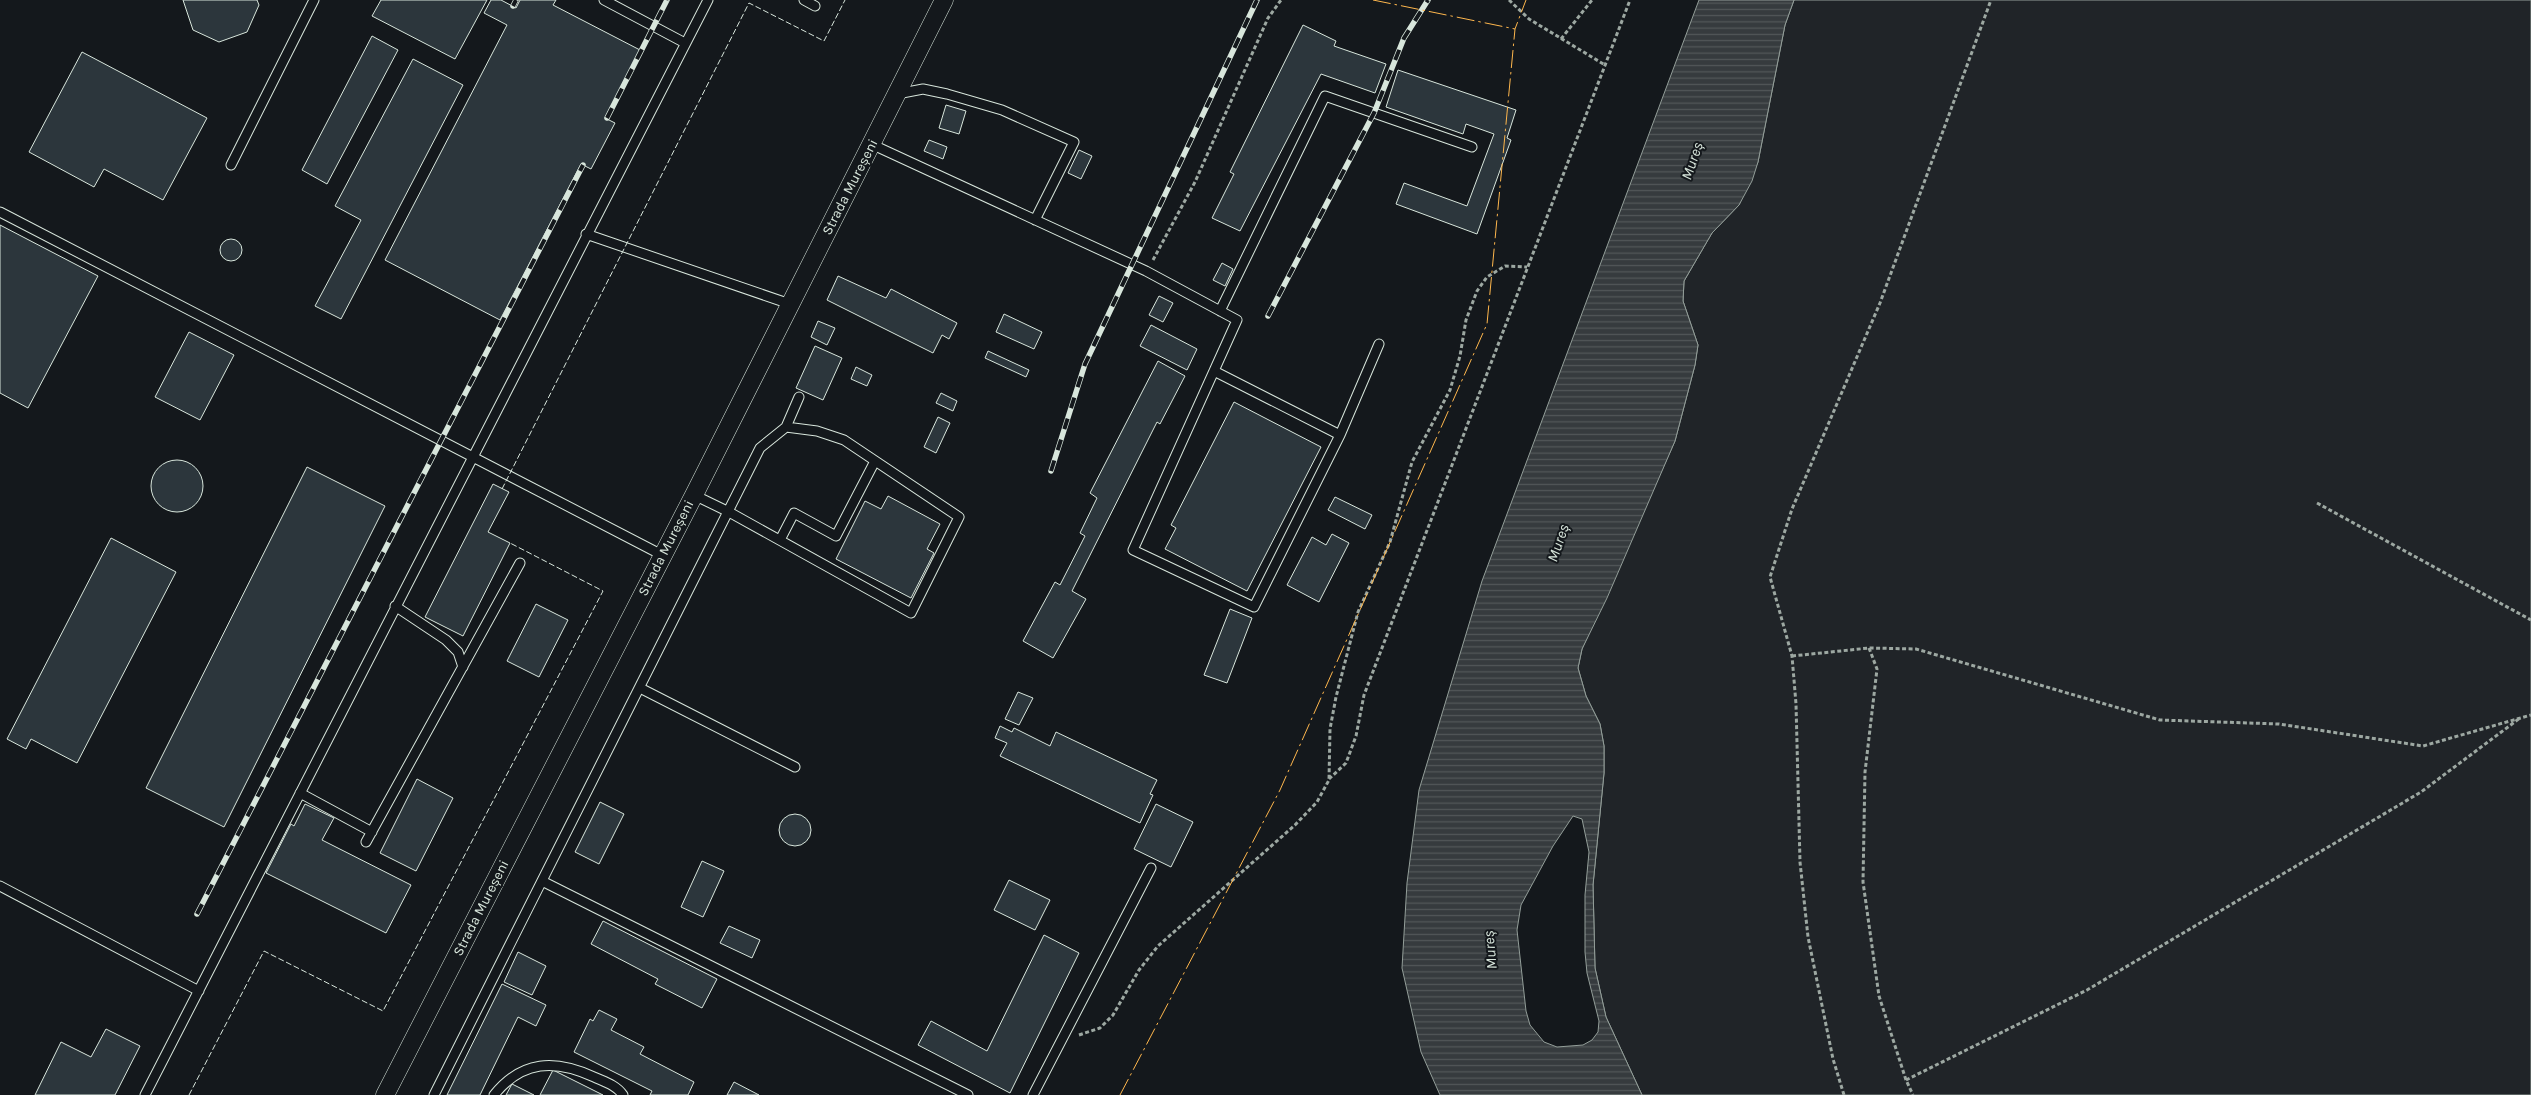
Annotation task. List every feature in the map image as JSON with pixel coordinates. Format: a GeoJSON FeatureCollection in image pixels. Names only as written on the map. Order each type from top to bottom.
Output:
{"type":"FeatureCollection","features":[{"type":"Feature","properties":{"kind":"street","name":"Strada Mureșeni"},"geometry":{"type":"LineString","coordinates":[[385,1095],[694,494],[944,0]]}},
{"type":"Feature","properties":{"kind":"lane"},"geometry":{"type":"LineString","coordinates":[[231,165],[314,0]]}},
{"type":"Feature","properties":{"kind":"lane"},"geometry":{"type":"LineString","coordinates":[[604,0],[685,43]]}},
{"type":"Feature","properties":{"kind":"lane"},"geometry":{"type":"LineString","coordinates":[[145,1095],[586,234],[708,0]]}},
{"type":"Feature","properties":{"kind":"lane"},"geometry":{"type":"LineString","coordinates":[[804,0],[815,6]]}},
{"type":"Feature","properties":{"kind":"lane"},"geometry":{"type":"LineString","coordinates":[[897,94],[923,89],[947,94],[1002,110],[1074,142],[1035,220]]}},
{"type":"Feature","properties":{"kind":"lane"},"geometry":{"type":"LineString","coordinates":[[1220,311],[1325,96],[1472,147]]}},
{"type":"Feature","properties":{"kind":"lane"},"geometry":{"type":"LineString","coordinates":[[871,144],[1146,272],[1237,320],[1133,550],[1254,607],[1340,434],[1379,344]]}},
{"type":"Feature","properties":{"kind":"lane"},"geometry":{"type":"LineString","coordinates":[[0,212],[662,555]]}},
{"type":"Feature","properties":{"kind":"lane"},"geometry":{"type":"LineString","coordinates":[[586,234],[790,304]]}},
{"type":"Feature","properties":{"kind":"lane"},"geometry":{"type":"LineString","coordinates":[[1214,372],[1340,434]]}},
{"type":"Feature","properties":{"kind":"lane"},"geometry":{"type":"LineString","coordinates":[[434,1095],[760,448],[786,427],[799,397]]}},
{"type":"Feature","properties":{"kind":"lane"},"geometry":{"type":"LineString","coordinates":[[694,494],[911,613],[959,517],[844,440],[817,431],[786,427]]}},
{"type":"Feature","properties":{"kind":"lane"},"geometry":{"type":"LineString","coordinates":[[780,540],[794,513],[836,536],[875,461]]}},
{"type":"Feature","properties":{"kind":"lane"},"geometry":{"type":"LineString","coordinates":[[366,842],[464,668],[520,563]]}},
{"type":"Feature","properties":{"kind":"lane"},"geometry":{"type":"LineString","coordinates":[[395,606],[446,640],[458,652],[464,668]]}},
{"type":"Feature","properties":{"kind":"lane"},"geometry":{"type":"LineString","coordinates":[[640,688],[795,767]]}},
{"type":"Feature","properties":{"kind":"lane"},"geometry":{"type":"LineString","coordinates":[[300,793],[372,832]]}},
{"type":"Feature","properties":{"kind":"lane"},"geometry":{"type":"LineString","coordinates":[[1033,1095],[1151,868]]}},
{"type":"Feature","properties":{"kind":"lane"},"geometry":{"type":"LineString","coordinates":[[542,881],[968,1095]]}},
{"type":"Feature","properties":{"kind":"lane"},"geometry":{"type":"LineString","coordinates":[[0,886],[199,991]]}},
{"type":"Feature","properties":{"kind":"lane"},"geometry":{"type":"LineString","coordinates":[[494,1095],[506,1080],[530,1068],[550,1064],[578,1069],[617,1087],[623,1095]]}},
{"type":"Feature","properties":{"kind":"path"},"geometry":{"type":"LineString","coordinates":[[1146,272],[1195,182],[1268,18],[1281,0]]}},
{"type":"Feature","properties":{"kind":"path"},"geometry":{"type":"LineString","coordinates":[[1509,0],[1529,19],[1605,65]]}},
{"type":"Feature","properties":{"kind":"path"},"geometry":{"type":"LineString","coordinates":[[1561,39],[1592,0]]}},
{"type":"Feature","properties":{"kind":"path"},"geometry":{"type":"LineString","coordinates":[[1064,1036],[1086,1034],[1100,1028],[1113,1015],[1139,970],[1158,946],[1295,825],[1317,802],[1329,780],[1346,763],[1356,736],[1364,695],[1630,0]]}},
{"type":"Feature","properties":{"kind":"path"},"geometry":{"type":"LineString","coordinates":[[1844,1095],[1833,1059],[1808,937],[1800,862],[1796,704],[1792,656],[1770,577],[1792,509],[1880,303],[1991,0]]}},
{"type":"Feature","properties":{"kind":"path"},"geometry":{"type":"LineString","coordinates":[[1329,780],[1331,721],[1358,612],[1390,542],[1412,462],[1450,390],[1460,356],[1466,320],[1477,291],[1487,277],[1506,266],[1527,267]]}},
{"type":"Feature","properties":{"kind":"path"},"geometry":{"type":"LineString","coordinates":[[2317,503],[2531,620]]}},
{"type":"Feature","properties":{"kind":"path"},"geometry":{"type":"LineString","coordinates":[[1792,656],[1869,648],[1916,649],[2160,720],[2279,724],[2423,746],[2531,715]]}},
{"type":"Feature","properties":{"kind":"path"},"geometry":{"type":"LineString","coordinates":[[1869,648],[1877,669],[1865,772],[1863,882],[1879,996],[1906,1080],[1913,1095]]}},
{"type":"Feature","properties":{"kind":"path"},"geometry":{"type":"LineString","coordinates":[[1906,1080],[2087,990],[2216,914],[2422,792],[2523,716]]}},
{"type":"Feature","properties":{"kind":"shaded area"},"geometry":{"type":"Polygon","coordinates":[[[1794,0],[2531,0],[2531,1095],[1642,1095],[1606,1017],[1595,968],[1593,885],[1604,773],[1604,746],[1600,724],[1586,696],[1578,668],[1582,649],[1675,441],[1695,365],[1698,345],[1683,301],[1684,281],[1712,233],[1739,205],[1758,162],[1785,25],[1794,0]]]}},
{"type":"Feature","properties":{"kind":"water","name":"Mureș"},"geometry":{"type":"Polygon","coordinates":[[[1699,0],[1794,0],[1785,25],[1758,162],[1752,181],[1739,205],[1712,233],[1684,281],[1683,301],[1698,345],[1695,365],[1675,441],[1607,598],[1582,649],[1578,668],[1586,696],[1600,724],[1604,746],[1604,773],[1593,885],[1595,968],[1606,1017],[1642,1095],[1440,1095],[1421,1052],[1402,968],[1407,883],[1419,790],[1482,581],[1699,0]],[[1573,816],[1553,846],[1521,905],[1517,930],[1526,1011],[1530,1025],[1544,1042],[1557,1047],[1583,1045],[1592,1040],[1598,1032],[1599,1021],[1587,973],[1585,952],[1585,895],[1589,852],[1582,819],[1573,816]]]}},
{"type":"Feature","properties":{"kind":"building"},"geometry":{"type":"Polygon","coordinates":[[[183,0],[257,0],[259,5],[247,32],[219,42],[193,30],[183,0]]]}},
{"type":"Feature","properties":{"kind":"building"},"geometry":{"type":"Polygon","coordinates":[[[381,0],[487,0],[455,59],[372,16],[381,0]]]}},
{"type":"Feature","properties":{"kind":"building"},"geometry":{"type":"Polygon","coordinates":[[[491,0],[501,0],[516,8],[520,0],[556,0],[553,5],[640,50],[605,118],[615,123],[591,169],[581,164],[500,320],[385,260],[507,25],[484,13],[491,0]]]}},
{"type":"Feature","properties":{"kind":"building"},"geometry":{"type":"Polygon","coordinates":[[[1303,25],[1336,41],[1334,46],[1386,64],[1375,93],[1321,74],[1240,231],[1212,218],[1234,174],[1230,172],[1303,25]]]}},
{"type":"Feature","properties":{"kind":"building"},"geometry":{"type":"Polygon","coordinates":[[[372,36],[398,50],[327,184],[302,170],[372,36]]]}},
{"type":"Feature","properties":{"kind":"building"},"geometry":{"type":"Polygon","coordinates":[[[82,52],[207,118],[163,200],[104,169],[94,187],[29,152],[82,52]]]}},
{"type":"Feature","properties":{"kind":"building"},"geometry":{"type":"Polygon","coordinates":[[[413,59],[463,85],[341,319],[315,306],[361,220],[335,206],[413,59]]]}},
{"type":"Feature","properties":{"kind":"building"},"geometry":{"type":"Polygon","coordinates":[[[1398,70],[1516,110],[1507,138],[1511,140],[1477,234],[1396,204],[1404,183],[1467,206],[1494,134],[1466,124],[1463,134],[1386,107],[1398,70]]]}},
{"type":"Feature","properties":{"kind":"building"},"geometry":{"type":"Polygon","coordinates":[[[946,105],[966,111],[959,134],[939,128],[946,105]]]}},
{"type":"Feature","properties":{"kind":"building"},"geometry":{"type":"Polygon","coordinates":[[[929,140],[947,147],[943,159],[924,151],[929,140]]]}},
{"type":"Feature","properties":{"kind":"building"},"geometry":{"type":"Polygon","coordinates":[[[1079,150],[1092,156],[1081,179],[1068,173],[1079,150]]]}},
{"type":"Feature","properties":{"kind":"building"},"geometry":{"type":"Polygon","coordinates":[[[0,225],[98,276],[28,408],[0,393],[0,225]]]}},
{"type":"Feature","properties":{"kind":"building"},"geometry":{"type":"Polygon","coordinates":[[[231,239],[239,242],[242,250],[239,258],[231,261],[223,258],[220,250],[223,242],[231,239]]]}},
{"type":"Feature","properties":{"kind":"building"},"geometry":{"type":"Polygon","coordinates":[[[1222,263],[1233,269],[1225,286],[1213,280],[1222,263]]]}},
{"type":"Feature","properties":{"kind":"building"},"geometry":{"type":"Polygon","coordinates":[[[838,276],[886,298],[891,289],[957,323],[949,339],[942,335],[933,353],[827,300],[838,276]]]}},
{"type":"Feature","properties":{"kind":"building"},"geometry":{"type":"Polygon","coordinates":[[[1159,296],[1173,303],[1163,322],[1149,315],[1159,296]]]}},
{"type":"Feature","properties":{"kind":"building"},"geometry":{"type":"Polygon","coordinates":[[[1004,314],[1042,332],[1034,349],[996,332],[1004,314]]]}},
{"type":"Feature","properties":{"kind":"building"},"geometry":{"type":"Polygon","coordinates":[[[818,321],[835,328],[827,345],[811,337],[818,321]]]}},
{"type":"Feature","properties":{"kind":"building"},"geometry":{"type":"Polygon","coordinates":[[[1151,325],[1197,349],[1187,370],[1140,346],[1151,325]]]}},
{"type":"Feature","properties":{"kind":"building"},"geometry":{"type":"Polygon","coordinates":[[[189,332],[234,355],[200,420],[155,397],[189,332]]]}},
{"type":"Feature","properties":{"kind":"building"},"geometry":{"type":"Polygon","coordinates":[[[815,346],[842,358],[823,400],[796,388],[815,346]]]}},
{"type":"Feature","properties":{"kind":"building"},"geometry":{"type":"Polygon","coordinates":[[[988,351],[1029,370],[1026,377],[985,358],[988,351]]]}},
{"type":"Feature","properties":{"kind":"building"},"geometry":{"type":"Polygon","coordinates":[[[1158,361],[1185,376],[1160,424],[1157,422],[1072,591],[1086,599],[1053,658],[1023,641],[1055,582],[1060,585],[1085,536],[1080,533],[1097,498],[1090,493],[1158,361]]]}},
{"type":"Feature","properties":{"kind":"building"},"geometry":{"type":"Polygon","coordinates":[[[856,367],[872,375],[867,386],[851,379],[856,367]]]}},
{"type":"Feature","properties":{"kind":"building"},"geometry":{"type":"Polygon","coordinates":[[[941,393],[957,401],[953,411],[936,403],[941,393]]]}},
{"type":"Feature","properties":{"kind":"building"},"geometry":{"type":"Polygon","coordinates":[[[1234,402],[1321,447],[1247,591],[1165,549],[1176,528],[1171,525],[1234,402]]]}},
{"type":"Feature","properties":{"kind":"building"},"geometry":{"type":"Polygon","coordinates":[[[938,417],[950,423],[936,453],[924,447],[938,417]]]}},
{"type":"Feature","properties":{"kind":"building"},"geometry":{"type":"Polygon","coordinates":[[[172,460],[182,460],[196,467],[203,481],[203,491],[196,505],[182,512],[172,512],[162,508],[155,501],[151,491],[151,481],[155,471],[162,464],[172,460]]]}},
{"type":"Feature","properties":{"kind":"building"},"geometry":{"type":"Polygon","coordinates":[[[307,467],[385,506],[224,827],[146,788],[307,467]]]}},
{"type":"Feature","properties":{"kind":"building"},"geometry":{"type":"Polygon","coordinates":[[[493,484],[509,492],[488,532],[510,543],[463,636],[425,617],[493,484]]]}},
{"type":"Feature","properties":{"kind":"building"},"geometry":{"type":"Polygon","coordinates":[[[888,496],[940,524],[927,549],[934,553],[911,598],[836,559],[865,501],[881,509],[888,496]]]}},
{"type":"Feature","properties":{"kind":"building"},"geometry":{"type":"Polygon","coordinates":[[[1335,497],[1372,515],[1365,529],[1328,510],[1335,497]]]}},
{"type":"Feature","properties":{"kind":"building"},"geometry":{"type":"Polygon","coordinates":[[[1332,534],[1349,543],[1319,602],[1287,585],[1312,537],[1326,545],[1332,534]]]}},
{"type":"Feature","properties":{"kind":"building"},"geometry":{"type":"Polygon","coordinates":[[[111,538],[176,572],[77,763],[31,739],[26,749],[7,739],[111,538]]]}},
{"type":"Feature","properties":{"kind":"building"},"geometry":{"type":"Polygon","coordinates":[[[536,604],[568,620],[539,677],[507,661],[536,604]]]}},
{"type":"Feature","properties":{"kind":"building"},"geometry":{"type":"Polygon","coordinates":[[[1230,609],[1252,618],[1227,683],[1204,675],[1230,609]]]}},
{"type":"Feature","properties":{"kind":"building"},"geometry":{"type":"Polygon","coordinates":[[[1018,692],[1033,698],[1019,725],[1005,719],[1018,692]]]}},
{"type":"Feature","properties":{"kind":"building"},"geometry":{"type":"Polygon","coordinates":[[[1000,726],[1012,732],[1014,728],[1050,746],[1056,732],[1157,780],[1150,794],[1153,795],[1140,823],[1000,756],[1007,743],[995,738],[1000,726]]]}},
{"type":"Feature","properties":{"kind":"building"},"geometry":{"type":"Polygon","coordinates":[[[417,779],[453,798],[416,871],[380,853],[417,779]]]}},
{"type":"Feature","properties":{"kind":"building"},"geometry":{"type":"Polygon","coordinates":[[[600,802],[624,814],[599,864],[575,852],[600,802]]]}},
{"type":"Feature","properties":{"kind":"building"},"geometry":{"type":"Polygon","coordinates":[[[305,804],[334,818],[322,840],[411,885],[386,933],[266,873],[291,824],[294,826],[305,804]]]}},
{"type":"Feature","properties":{"kind":"building"},"geometry":{"type":"Polygon","coordinates":[[[1156,804],[1193,822],[1171,867],[1134,849],[1156,804]]]}},
{"type":"Feature","properties":{"kind":"building"},"geometry":{"type":"Polygon","coordinates":[[[795,814],[806,819],[811,830],[806,841],[795,846],[784,841],[779,830],[784,819],[795,814]]]}},
{"type":"Feature","properties":{"kind":"building"},"geometry":{"type":"Polygon","coordinates":[[[702,861],[724,871],[703,917],[681,907],[702,861]]]}},
{"type":"Feature","properties":{"kind":"building"},"geometry":{"type":"Polygon","coordinates":[[[1009,880],[1050,900],[1035,930],[994,910],[1009,880]]]}},
{"type":"Feature","properties":{"kind":"building"},"geometry":{"type":"Polygon","coordinates":[[[603,921],[717,979],[702,1008],[655,984],[658,979],[591,944],[603,921]]]}},
{"type":"Feature","properties":{"kind":"building"},"geometry":{"type":"Polygon","coordinates":[[[729,926],[760,940],[752,958],[720,943],[729,926]]]}},
{"type":"Feature","properties":{"kind":"building"},"geometry":{"type":"Polygon","coordinates":[[[1044,935],[1079,953],[1010,1093],[918,1045],[931,1021],[987,1051],[1044,935]]]}},
{"type":"Feature","properties":{"kind":"building"},"geometry":{"type":"Polygon","coordinates":[[[518,952],[546,966],[532,995],[504,982],[518,952]]]}},
{"type":"Feature","properties":{"kind":"building"},"geometry":{"type":"Polygon","coordinates":[[[502,984],[546,1005],[536,1026],[518,1017],[480,1095],[447,1095],[502,984]]]}},
{"type":"Feature","properties":{"kind":"building"},"geometry":{"type":"Polygon","coordinates":[[[599,1010],[617,1019],[611,1030],[644,1047],[640,1054],[694,1082],[688,1095],[650,1095],[652,1091],[574,1052],[590,1019],[593,1021],[599,1010]]]}},
{"type":"Feature","properties":{"kind":"building"},"geometry":{"type":"Polygon","coordinates":[[[106,1029],[140,1046],[115,1095],[35,1095],[61,1042],[91,1057],[106,1029]]]}},
{"type":"Feature","properties":{"kind":"building"},"geometry":{"type":"Polygon","coordinates":[[[553,1070],[603,1095],[540,1095],[553,1070]]]}},
{"type":"Feature","properties":{"kind":"building"},"geometry":{"type":"Polygon","coordinates":[[[734,1082],[759,1095],[727,1095],[734,1082]]]}},
{"type":"Feature","properties":{"kind":"building"},"geometry":{"type":"Polygon","coordinates":[[[512,1084],[534,1095],[506,1095],[512,1084]]]}},
{"type":"Feature","properties":{"kind":"railway"},"geometry":{"type":"LineString","coordinates":[[513,6],[516,0]]}},
{"type":"Feature","properties":{"kind":"railway"},"geometry":{"type":"LineString","coordinates":[[607,118],[667,0]]}},
{"type":"Feature","properties":{"kind":"railway"},"geometry":{"type":"LineString","coordinates":[[1051,471],[1085,364],[1257,0]]}},
{"type":"Feature","properties":{"kind":"railway"},"geometry":{"type":"LineString","coordinates":[[1268,316],[1374,113],[1404,38],[1428,0]]}},
{"type":"Feature","properties":{"kind":"railway"},"geometry":{"type":"LineString","coordinates":[[197,914],[583,165]]}},
{"type":"Feature","properties":{"kind":"fence"},"geometry":{"type":"LineString","coordinates":[[502,489],[749,3],[824,41],[845,0]]}},
{"type":"Feature","properties":{"kind":"fence"},"geometry":{"type":"LineString","coordinates":[[189,1095],[264,951],[383,1011],[603,591],[510,543]]}},
{"type":"Feature","properties":{"kind":"power"},"geometry":{"type":"LineString","coordinates":[[1373,0],[1515,29]]}},
{"type":"Feature","properties":{"kind":"power"},"geometry":{"type":"LineString","coordinates":[[1120,1095],[1280,790],[1487,324],[1515,29],[1526,0]]}}]}
